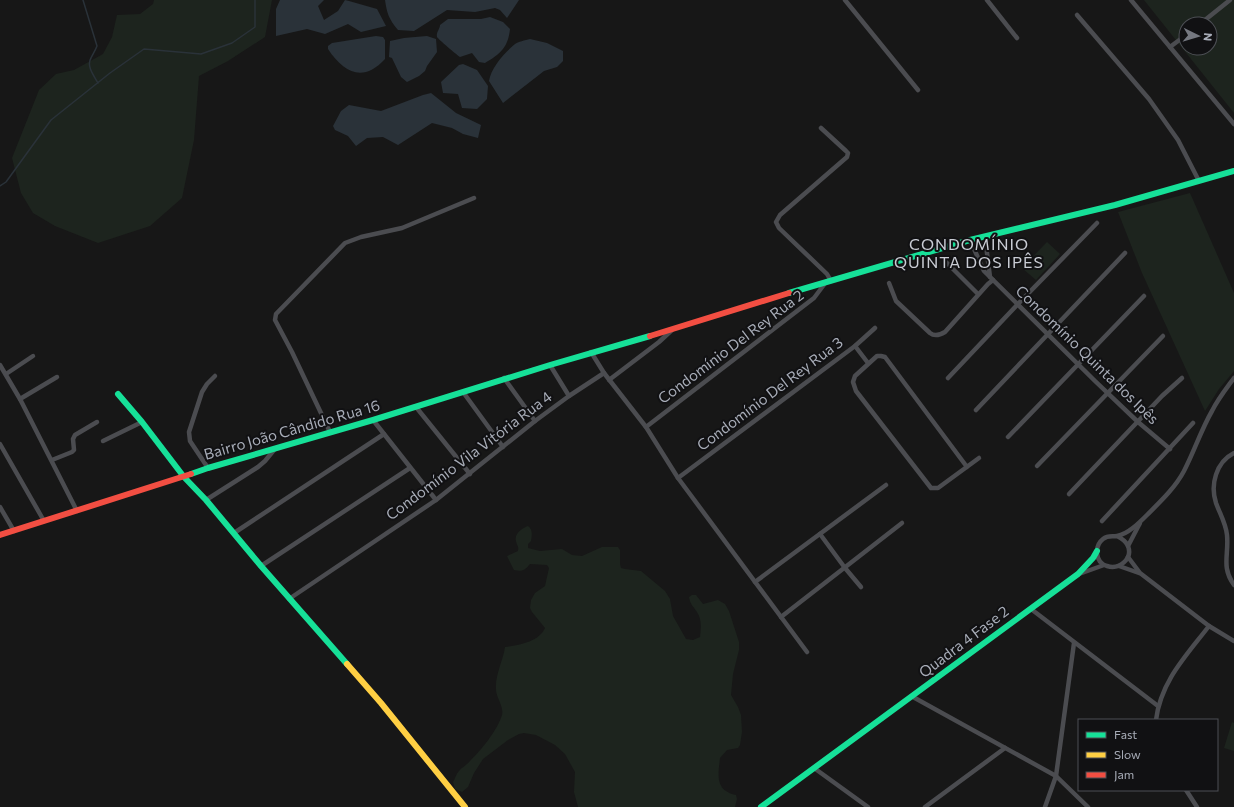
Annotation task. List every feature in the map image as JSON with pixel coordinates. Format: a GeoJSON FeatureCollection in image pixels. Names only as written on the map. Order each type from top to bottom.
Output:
{"type":"FeatureCollection","features":[{"type":"Feature","properties":{"kind":"street"},"geometry":{"type":"LineString","coordinates":[[845,0],[918,90]]}},
{"type":"Feature","properties":{"kind":"street"},"geometry":{"type":"LineString","coordinates":[[987,0],[1017,38]]}},
{"type":"Feature","properties":{"kind":"street"},"geometry":{"type":"LineString","coordinates":[[1131,0],[1234,124]]}},
{"type":"Feature","properties":{"kind":"street"},"geometry":{"type":"LineString","coordinates":[[1210,16],[1230,0]]}},
{"type":"Feature","properties":{"kind":"street"},"geometry":{"type":"LineString","coordinates":[[1077,15],[1149,99],[1178,140],[1199,181]]}},
{"type":"Feature","properties":{"kind":"street"},"geometry":{"type":"LineString","coordinates":[[1170,48],[1178,42]]}},
{"type":"Feature","properties":{"kind":"street"},"geometry":{"type":"LineString","coordinates":[[821,128],[848,153],[847,157],[780,215],[776,222],[779,228],[827,274],[829,281]]}},
{"type":"Feature","properties":{"kind":"street","name":"Bairro João Cândido Rua 16"},"geometry":{"type":"LineString","coordinates":[[0,535],[184,477],[208,468],[274,450],[416,407],[504,378],[673,329],[829,281],[970,240],[1089,211],[1234,171]]}},
{"type":"Feature","properties":{"kind":"street"},"geometry":{"type":"LineString","coordinates":[[330,432],[275,320],[276,314],[345,243],[361,237],[402,228],[474,198]]}},
{"type":"Feature","properties":{"kind":"street"},"geometry":{"type":"LineString","coordinates":[[948,378],[1097,223]]}},
{"type":"Feature","properties":{"kind":"street"},"geometry":{"type":"LineString","coordinates":[[889,283],[896,301],[934,336],[941,334],[945,332],[992,278],[985,237]]}},
{"type":"Feature","properties":{"kind":"street","name":"Condomínio Quinta dos Ipês"},"geometry":{"type":"LineString","coordinates":[[970,240],[984,271],[1047,335],[1138,422],[1170,449]]}},
{"type":"Feature","properties":{"kind":"street"},"geometry":{"type":"LineString","coordinates":[[976,410],[1125,253]]}},
{"type":"Feature","properties":{"kind":"street"},"geometry":{"type":"LineString","coordinates":[[946,262],[978,294]]}},
{"type":"Feature","properties":{"kind":"street","name":"Condomínio Del Rey Rua 2"},"geometry":{"type":"LineString","coordinates":[[646,427],[814,298],[829,281]]}},
{"type":"Feature","properties":{"kind":"street"},"geometry":{"type":"LineString","coordinates":[[1008,437],[1144,296]]}},
{"type":"Feature","properties":{"kind":"street","name":"Condomínio Del Rey Rua 3"},"geometry":{"type":"LineString","coordinates":[[678,478],[855,346],[875,328]]}},
{"type":"Feature","properties":{"kind":"street"},"geometry":{"type":"LineString","coordinates":[[609,380],[659,342],[673,329]]}},
{"type":"Feature","properties":{"kind":"street"},"geometry":{"type":"LineString","coordinates":[[1037,466],[1164,336]]}},
{"type":"Feature","properties":{"kind":"street"},"geometry":{"type":"LineString","coordinates":[[855,346],[868,363]]}},
{"type":"Feature","properties":{"kind":"street"},"geometry":{"type":"LineString","coordinates":[[591,352],[609,380],[646,427],[678,478],[807,652]]}},
{"type":"Feature","properties":{"kind":"street"},"geometry":{"type":"LineString","coordinates":[[6,374],[33,356]]}},
{"type":"Feature","properties":{"kind":"street"},"geometry":{"type":"LineString","coordinates":[[967,467],[885,357],[878,356],[868,363],[855,376],[853,382],[855,387],[929,487],[934,489],[938,488],[967,467],[979,458]]}},
{"type":"Feature","properties":{"kind":"street"},"geometry":{"type":"LineString","coordinates":[[550,364],[569,396]]}},
{"type":"Feature","properties":{"kind":"street"},"geometry":{"type":"LineString","coordinates":[[0,366],[20,399],[77,511]]}},
{"type":"Feature","properties":{"kind":"street","name":"Condomínio Vila Vitória Rua 4"},"geometry":{"type":"LineString","coordinates":[[289,599],[436,500],[535,421],[604,373]]}},
{"type":"Feature","properties":{"kind":"street"},"geometry":{"type":"LineString","coordinates":[[208,468],[190,441],[189,432],[202,392],[207,384],[216,376]]}},
{"type":"Feature","properties":{"kind":"street"},"geometry":{"type":"LineString","coordinates":[[20,399],[57,377]]}},
{"type":"Feature","properties":{"kind":"street"},"geometry":{"type":"LineString","coordinates":[[504,378],[535,421]]}},
{"type":"Feature","properties":{"kind":"street"},"geometry":{"type":"LineString","coordinates":[[1069,494],[1182,378]]}},
{"type":"Feature","properties":{"kind":"street"},"geometry":{"type":"LineString","coordinates":[[1140,573],[1119,566],[1111,567],[1104,565],[1100,562],[1097,551],[1098,544],[1103,539],[1110,536],[1117,536],[1128,531],[1141,521],[1160,502],[1179,478],[1212,409],[1234,378]]}},
{"type":"Feature","properties":{"kind":"street"},"geometry":{"type":"LineString","coordinates":[[462,392],[503,447]]}},
{"type":"Feature","properties":{"kind":"street"},"geometry":{"type":"LineString","coordinates":[[118,394],[142,422],[184,477],[206,500],[289,599],[381,703],[465,807]]}},
{"type":"Feature","properties":{"kind":"street"},"geometry":{"type":"LineString","coordinates":[[416,407],[470,474]]}},
{"type":"Feature","properties":{"kind":"street"},"geometry":{"type":"LineString","coordinates":[[373,420],[436,500]]}},
{"type":"Feature","properties":{"kind":"street"},"geometry":{"type":"LineString","coordinates":[[52,460],[72,452],[74,450],[73,439],[75,435],[97,422]]}},
{"type":"Feature","properties":{"kind":"street"},"geometry":{"type":"LineString","coordinates":[[103,441],[142,422]]}},
{"type":"Feature","properties":{"kind":"street"},"geometry":{"type":"LineString","coordinates":[[1102,521],[1193,423]]}},
{"type":"Feature","properties":{"kind":"street"},"geometry":{"type":"LineString","coordinates":[[234,534],[384,434]]}},
{"type":"Feature","properties":{"kind":"street"},"geometry":{"type":"LineString","coordinates":[[0,444],[44,521]]}},
{"type":"Feature","properties":{"kind":"street"},"geometry":{"type":"LineString","coordinates":[[206,500],[265,461],[274,450]]}},
{"type":"Feature","properties":{"kind":"street"},"geometry":{"type":"LineString","coordinates":[[1234,453],[1222,462],[1218,469],[1215,477],[1214,491],[1215,502],[1227,534],[1227,572],[1234,585]]}},
{"type":"Feature","properties":{"kind":"street"},"geometry":{"type":"LineString","coordinates":[[261,566],[410,468]]}},
{"type":"Feature","properties":{"kind":"street"},"geometry":{"type":"LineString","coordinates":[[755,582],[886,485]]}},
{"type":"Feature","properties":{"kind":"street"},"geometry":{"type":"LineString","coordinates":[[0,507],[14,531]]}},
{"type":"Feature","properties":{"kind":"street"},"geometry":{"type":"LineString","coordinates":[[1141,521],[1128,546],[1128,557],[1140,573],[1209,626],[1234,641]]}},
{"type":"Feature","properties":{"kind":"street"},"geometry":{"type":"LineString","coordinates":[[781,617],[902,523]]}},
{"type":"Feature","properties":{"kind":"street"},"geometry":{"type":"LineString","coordinates":[[820,534],[845,568],[862,587]]}},
{"type":"Feature","properties":{"kind":"street"},"geometry":{"type":"LineString","coordinates":[[1117,536],[1124,540],[1128,546]]}},
{"type":"Feature","properties":{"kind":"street","name":"Quadra 4 Fase 2"},"geometry":{"type":"LineString","coordinates":[[761,807],[1078,574],[1097,551]]}},
{"type":"Feature","properties":{"kind":"street"},"geometry":{"type":"LineString","coordinates":[[1119,566],[1128,557]]}},
{"type":"Feature","properties":{"kind":"street"},"geometry":{"type":"LineString","coordinates":[[1078,574],[1104,565]]}},
{"type":"Feature","properties":{"kind":"street"},"geometry":{"type":"LineString","coordinates":[[1031,609],[1158,706]]}},
{"type":"Feature","properties":{"kind":"street"},"geometry":{"type":"LineString","coordinates":[[1156,719],[1158,706],[1171,676],[1209,626]]}},
{"type":"Feature","properties":{"kind":"street"},"geometry":{"type":"LineString","coordinates":[[1045,807],[1056,776],[1074,642]]}},
{"type":"Feature","properties":{"kind":"street"},"geometry":{"type":"LineString","coordinates":[[913,696],[1056,776],[1088,807]]}},
{"type":"Feature","properties":{"kind":"street"},"geometry":{"type":"LineString","coordinates":[[925,807],[1005,748]]}},
{"type":"Feature","properties":{"kind":"street"},"geometry":{"type":"LineString","coordinates":[[814,768],[868,807]]}},
{"type":"Feature","properties":{"kind":"street"},"geometry":{"type":"LineString","coordinates":[[1187,791],[1197,807]]}},
{"type":"Feature","properties":{"kind":"shaded area"},"geometry":{"type":"Polygon","coordinates":[[[154,0],[272,0],[265,37],[228,61],[199,76],[194,140],[182,198],[150,226],[98,243],[55,226],[33,213],[21,193],[12,158],[39,90],[56,74],[74,70],[103,54],[112,37],[117,15],[140,14],[153,4],[154,0]]]}},
{"type":"Feature","properties":{"kind":"shaded area"},"geometry":{"type":"Polygon","coordinates":[[[280,0],[324,0],[318,6],[324,20],[338,11],[345,0],[377,9],[386,26],[361,32],[348,24],[325,34],[307,29],[276,36],[276,9],[280,0]]]}},
{"type":"Feature","properties":{"kind":"shaded area"},"geometry":{"type":"Polygon","coordinates":[[[385,0],[519,0],[507,18],[500,10],[495,8],[475,12],[447,10],[414,31],[398,30],[392,23],[385,0]]]}},
{"type":"Feature","properties":{"kind":"shaded area"},"geometry":{"type":"Polygon","coordinates":[[[1144,0],[1234,0],[1234,113],[1189,56],[1218,56],[1218,16],[1178,16],[1178,43],[1144,0]]]}},
{"type":"Feature","properties":{"kind":"shaded area"},"geometry":{"type":"Polygon","coordinates":[[[490,17],[503,22],[510,29],[505,46],[495,57],[485,63],[479,62],[472,53],[460,57],[437,37],[440,25],[448,19],[481,19],[490,17]]]}},
{"type":"Feature","properties":{"kind":"shaded area"},"geometry":{"type":"Polygon","coordinates":[[[376,36],[383,37],[385,40],[385,59],[369,71],[362,73],[347,69],[328,49],[328,46],[332,43],[376,36]]]}},
{"type":"Feature","properties":{"kind":"shaded area"},"geometry":{"type":"Polygon","coordinates":[[[427,36],[436,39],[437,52],[425,71],[407,82],[401,77],[392,58],[389,57],[390,41],[427,36]]]}},
{"type":"Feature","properties":{"kind":"shaded area"},"geometry":{"type":"Polygon","coordinates":[[[530,39],[547,43],[563,51],[563,61],[557,67],[544,71],[503,103],[489,81],[492,71],[502,56],[515,44],[530,39]]]}},
{"type":"Feature","properties":{"kind":"shaded area"},"geometry":{"type":"Polygon","coordinates":[[[463,64],[477,70],[488,86],[487,99],[477,109],[462,108],[458,94],[443,93],[441,82],[459,65],[463,64]]]}},
{"type":"Feature","properties":{"kind":"shaded area"},"geometry":{"type":"Polygon","coordinates":[[[431,93],[456,113],[481,125],[478,138],[463,134],[452,128],[432,123],[398,145],[383,137],[367,138],[356,146],[348,136],[335,130],[333,126],[341,111],[349,105],[381,111],[431,93]]]}},
{"type":"Feature","properties":{"kind":"shaded area"},"geometry":{"type":"Polygon","coordinates":[[[1190,193],[1234,293],[1234,371],[1219,389],[1205,411],[1142,273],[1118,212],[1190,193]]]}},
{"type":"Feature","properties":{"kind":"shaded area"},"geometry":{"type":"Polygon","coordinates":[[[1047,242],[1060,254],[1036,280],[1022,268],[1047,242]]]}},
{"type":"Feature","properties":{"kind":"shaded area"},"geometry":{"type":"Polygon","coordinates":[[[528,526],[531,529],[532,535],[528,548],[540,551],[562,549],[572,555],[582,556],[602,547],[618,547],[620,550],[621,568],[641,571],[665,591],[670,599],[673,616],[686,639],[693,640],[700,637],[701,630],[700,618],[689,597],[696,595],[703,604],[718,600],[725,604],[729,611],[739,642],[731,695],[741,715],[742,732],[740,745],[738,748],[727,750],[720,758],[719,781],[724,790],[736,795],[737,799],[735,807],[578,807],[574,792],[575,772],[565,754],[555,745],[536,735],[524,733],[508,740],[483,759],[474,773],[468,787],[462,792],[455,789],[453,782],[457,774],[488,740],[500,721],[502,708],[496,692],[496,684],[505,647],[522,644],[533,640],[542,633],[545,628],[530,608],[531,600],[535,593],[545,586],[549,568],[547,565],[530,564],[524,570],[514,570],[507,556],[518,551],[516,536],[523,528],[528,526]]]}},
{"type":"Feature","properties":{"kind":"shaded area"},"geometry":{"type":"Polygon","coordinates":[[[1232,722],[1234,723],[1234,751],[1224,748],[1232,722]]]}},
{"type":"Feature","properties":{"kind":"waterway"},"geometry":{"type":"LineString","coordinates":[[83,0],[97,46],[89,64],[98,83]]}},
{"type":"Feature","properties":{"kind":"waterway"},"geometry":{"type":"LineString","coordinates":[[0,186],[6,182],[51,120],[110,73],[144,49],[201,54],[232,43],[255,27],[255,0]]}},
{"type":"Feature","properties":{"kind":"traffic: fast"},"geometry":{"type":"LineString","coordinates":[[789,293],[970,240],[1115,205],[1234,171]]}},
{"type":"Feature","properties":{"kind":"traffic: fast"},"geometry":{"type":"LineString","coordinates":[[191,474],[650,336]]}},
{"type":"Feature","properties":{"kind":"traffic: fast"},"geometry":{"type":"LineString","coordinates":[[118,394],[142,422],[184,477],[206,500],[261,566],[347,664]]}},
{"type":"Feature","properties":{"kind":"traffic: fast"},"geometry":{"type":"LineString","coordinates":[[761,807],[1078,574],[1093,558],[1097,551]]}},
{"type":"Feature","properties":{"kind":"traffic: slow"},"geometry":{"type":"LineString","coordinates":[[347,664],[381,703],[465,807]]}},
{"type":"Feature","properties":{"kind":"traffic: jam"},"geometry":{"type":"LineString","coordinates":[[650,336],[789,293]]}},
{"type":"Feature","properties":{"kind":"traffic: jam"},"geometry":{"type":"LineString","coordinates":[[0,535],[191,474]]}},
{"type":"Feature","properties":{"kind":"district","name":"CONDOMÍNIO QUINTA DOS IPÊS"},"geometry":{"type":"Point","coordinates":[969,253]}}]}
